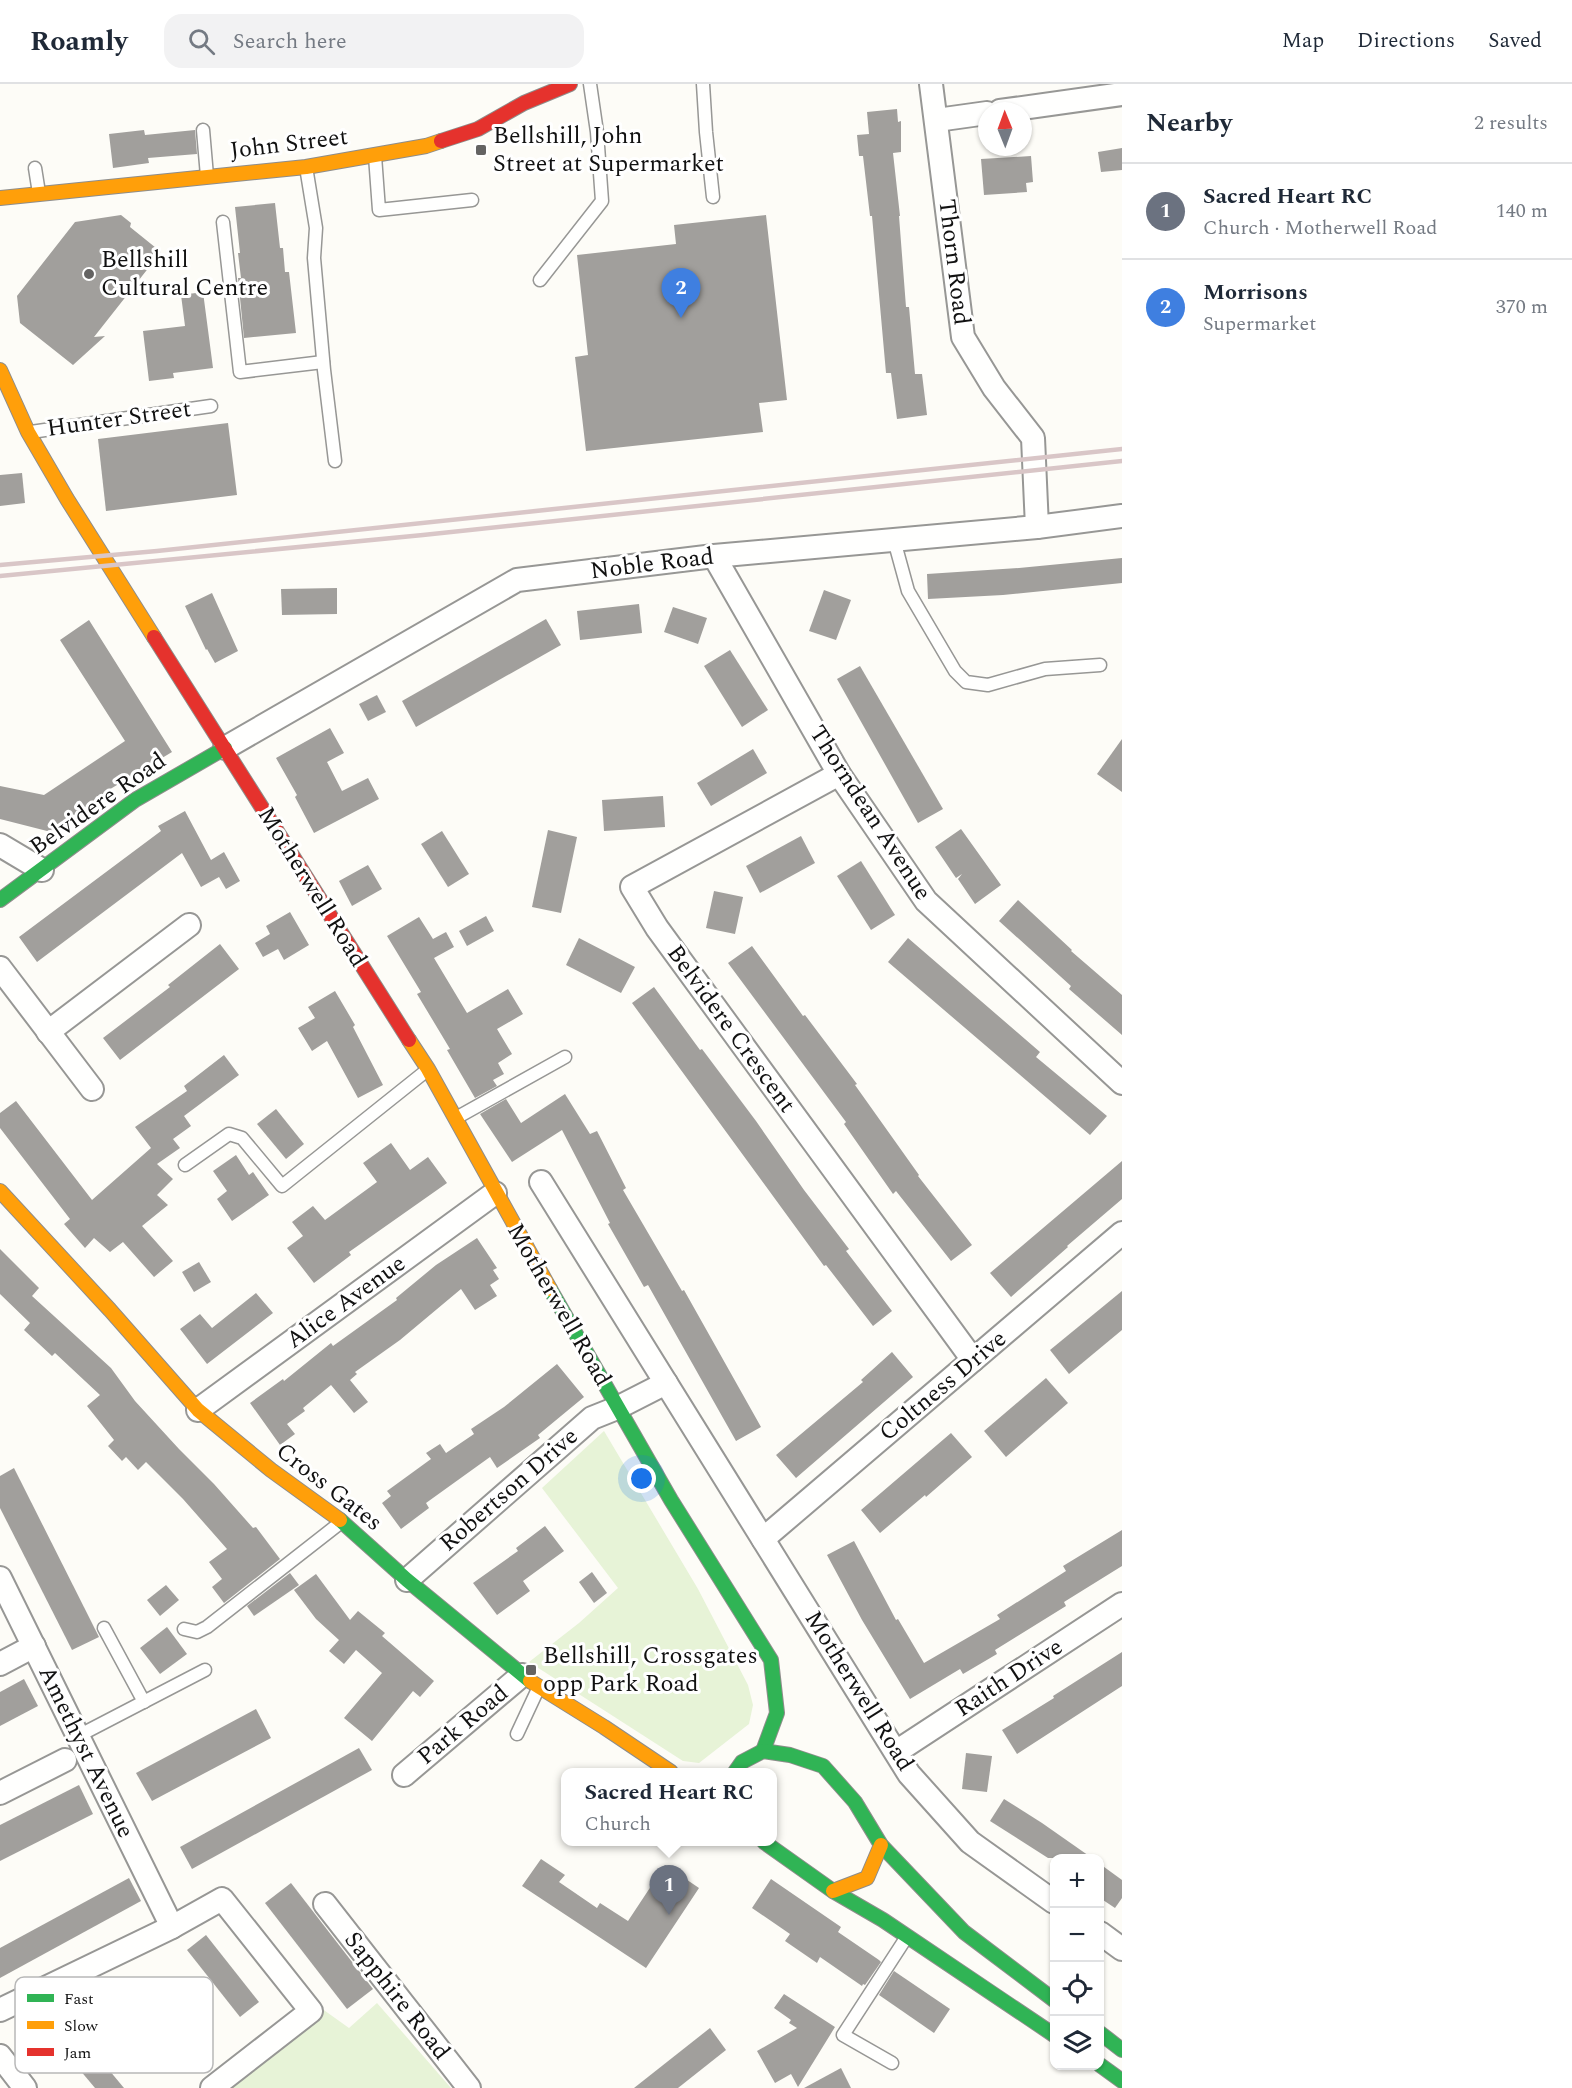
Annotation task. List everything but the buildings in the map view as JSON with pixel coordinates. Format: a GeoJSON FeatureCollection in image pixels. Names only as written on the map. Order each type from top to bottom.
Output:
{"type":"FeatureCollection","features":[{"type":"Feature","properties":{"kind":"main road","name":"John Street"},"geometry":{"type":"LineString","coordinates":[[0,198],[306,167],[426,146],[478,129],[562,85]]}},
{"type":"Feature","properties":{"kind":"main road","name":"Motherwell Road"},"geometry":{"type":"LineString","coordinates":[[1,374],[28,432],[67,499],[428,1070],[495,1194],[617,1408],[671,1500],[771,1660],[777,1713],[763,1751]]}},
{"type":"Feature","properties":{"kind":"main road","name":"Belvidere Road"},"geometry":{"type":"LineString","coordinates":[[0,900],[135,800],[225,748]]}},
{"type":"Feature","properties":{"kind":"main road","name":"Cross Gates"},"geometry":{"type":"LineString","coordinates":[[0,1191],[198,1410],[272,1470],[342,1521],[407,1580],[530,1682],[604,1727],[664,1768]]}},
{"type":"Feature","properties":{"kind":"main road"},"geometry":{"type":"LineString","coordinates":[[738,1768],[741,1762],[763,1751],[790,1755],[823,1766],[855,1802],[881,1845],[964,1932],[1050,1997]]}},
{"type":"Feature","properties":{"kind":"main road"},"geometry":{"type":"LineString","coordinates":[[833,1891],[867,1878],[881,1845]]}},
{"type":"Feature","properties":{"kind":"main road"},"geometry":{"type":"LineString","coordinates":[[770,1846],[833,1891],[907,1937],[1050,2032]]}},
{"type":"Feature","properties":{"kind":"main road"},"geometry":{"type":"LineString","coordinates":[[1104,2036],[1122,2050]]}},
{"type":"Feature","properties":{"kind":"main road"},"geometry":{"type":"LineString","coordinates":[[1104,2069],[1122,2080]]}},
{"type":"Feature","properties":{"kind":"street","name":"Thorn Road"},"geometry":{"type":"LineString","coordinates":[[931,84],[963,338],[994,388],[1033,438],[1037,527]]}},
{"type":"Feature","properties":{"kind":"street"},"geometry":{"type":"LineString","coordinates":[[1032,107],[1122,94]]}},
{"type":"Feature","properties":{"kind":"street"},"geometry":{"type":"LineString","coordinates":[[936,120],[978,114]]}},
{"type":"Feature","properties":{"kind":"street","name":"Noble Road"},"geometry":{"type":"LineString","coordinates":[[225,748],[517,580],[714,556],[1037,527],[1122,516]]}},
{"type":"Feature","properties":{"kind":"street","name":"Thorndean Avenue"},"geometry":{"type":"LineString","coordinates":[[714,556],[839,774],[926,901],[1122,1083]]}},
{"type":"Feature","properties":{"kind":"street","name":"Belvidere Crescent"},"geometry":{"type":"LineString","coordinates":[[839,774],[632,887],[657,928],[973,1360]]}},
{"type":"Feature","properties":{"kind":"street"},"geometry":{"type":"LineString","coordinates":[[0,845],[42,870]]}},
{"type":"Feature","properties":{"kind":"street"},"geometry":{"type":"LineString","coordinates":[[48,1032],[189,925]]}},
{"type":"Feature","properties":{"kind":"street"},"geometry":{"type":"LineString","coordinates":[[0,968],[92,1089]]}},
{"type":"Feature","properties":{"kind":"street","name":"Motherwell Road"},"geometry":{"type":"LineString","coordinates":[[541,1182],[909,1774],[970,1842],[1050,1899]]}},
{"type":"Feature","properties":{"kind":"street","name":"Alice Avenue"},"geometry":{"type":"LineString","coordinates":[[198,1410],[495,1194]]}},
{"type":"Feature","properties":{"kind":"street","name":"Coltness Drive"},"geometry":{"type":"LineString","coordinates":[[763,1539],[1122,1233]]}},
{"type":"Feature","properties":{"kind":"street","name":"Motherwell Road"},"geometry":{"type":"LineString","coordinates":[[617,1408],[666,1383]]}},
{"type":"Feature","properties":{"kind":"street","name":"Robertson Drive"},"geometry":{"type":"LineString","coordinates":[[407,1580],[592,1418],[617,1408]]}},
{"type":"Feature","properties":{"kind":"street","name":"Amethyst Avenue"},"geometry":{"type":"LineString","coordinates":[[0,1578],[172,1927]]}},
{"type":"Feature","properties":{"kind":"street","name":"Raith Drive"},"geometry":{"type":"LineString","coordinates":[[896,1752],[1122,1604]]}},
{"type":"Feature","properties":{"kind":"street"},"geometry":{"type":"LineString","coordinates":[[0,1664],[34,1646]]}},
{"type":"Feature","properties":{"kind":"street","name":"Park Road"},"geometry":{"type":"LineString","coordinates":[[404,1775],[530,1682]]}},
{"type":"Feature","properties":{"kind":"street"},"geometry":{"type":"LineString","coordinates":[[0,1793],[65,1760]]}},
{"type":"Feature","properties":{"kind":"street"},"geometry":{"type":"LineString","coordinates":[[68,1977],[172,1927],[222,1899],[310,2011],[212,2088]]}},
{"type":"Feature","properties":{"kind":"street","name":"Sapphire Road"},"geometry":{"type":"LineString","coordinates":[[325,1904],[469,2088]]}},
{"type":"Feature","properties":{"kind":"street"},"geometry":{"type":"LineString","coordinates":[[1104,1936],[1122,1949]]}},
{"type":"Feature","properties":{"kind":"street"},"geometry":{"type":"LineString","coordinates":[[0,2010],[15,2003]]}},
{"type":"Feature","properties":{"kind":"street"},"geometry":{"type":"LineString","coordinates":[[0,2056],[25,2088]]}},
{"type":"Feature","properties":{"kind":"lane"},"geometry":{"type":"LineString","coordinates":[[540,280],[602,201],[597,132],[590,84]]}},
{"type":"Feature","properties":{"kind":"lane"},"geometry":{"type":"LineString","coordinates":[[703,84],[713,197]]}},
{"type":"Feature","properties":{"kind":"lane"},"geometry":{"type":"LineString","coordinates":[[204,129],[207,177]]}},
{"type":"Feature","properties":{"kind":"lane"},"geometry":{"type":"LineString","coordinates":[[375,156],[379,210],[472,200]]}},
{"type":"Feature","properties":{"kind":"lane"},"geometry":{"type":"LineString","coordinates":[[306,167],[316,228],[314,258],[335,461]]}},
{"type":"Feature","properties":{"kind":"lane"},"geometry":{"type":"LineString","coordinates":[[35,168],[39,194]]}},
{"type":"Feature","properties":{"kind":"lane"},"geometry":{"type":"LineString","coordinates":[[224,222],[240,372],[323,362]]}},
{"type":"Feature","properties":{"kind":"lane","name":"Hunter Street"},"geometry":{"type":"LineString","coordinates":[[28,432],[211,406]]}},
{"type":"Feature","properties":{"kind":"lane"},"geometry":{"type":"LineString","coordinates":[[894,540],[908,591],[955,671],[966,682],[988,685],[1045,669],[1100,665]]}},
{"type":"Feature","properties":{"kind":"lane"},"geometry":{"type":"LineString","coordinates":[[454,1119],[565,1057]]}},
{"type":"Feature","properties":{"kind":"lane"},"geometry":{"type":"LineString","coordinates":[[185,1165],[229,1134],[242,1138],[282,1186],[428,1070]]}},
{"type":"Feature","properties":{"kind":"lane"},"geometry":{"type":"LineString","coordinates":[[184,1629],[196,1632],[207,1627],[342,1521]]}},
{"type":"Feature","properties":{"kind":"lane"},"geometry":{"type":"LineString","coordinates":[[104,1628],[144,1702]]}},
{"type":"Feature","properties":{"kind":"lane"},"geometry":{"type":"LineString","coordinates":[[78,1736],[205,1670]]}},
{"type":"Feature","properties":{"kind":"lane"},"geometry":{"type":"LineString","coordinates":[[517,1734],[530,1682]]}},
{"type":"Feature","properties":{"kind":"lane"},"geometry":{"type":"LineString","coordinates":[[892,2063],[843,2035],[907,1937]]}},
{"type":"Feature","properties":{"kind":"green space"},"geometry":{"type":"Polygon","coordinates":[[[604,1431],[698,1589],[748,1685],[753,1705],[749,1724],[699,1763],[683,1761],[529,1662],[579,1623],[618,1588],[542,1488],[604,1431]]]}},
{"type":"Feature","properties":{"kind":"green space"},"geometry":{"type":"Polygon","coordinates":[[[377,2003],[451,2088],[230,2088],[321,2008],[349,2028],[377,2003]]]}},
{"type":"Feature","properties":{"kind":"railway"},"geometry":{"type":"LineString","coordinates":[[0,565],[157,551],[1122,449]]}},
{"type":"Feature","properties":{"kind":"railway"},"geometry":{"type":"LineString","coordinates":[[0,576],[423,535],[1122,461]]}},
{"type":"Feature","properties":{"kind":"traffic: fast"},"geometry":{"type":"LineString","coordinates":[[0,900],[135,800],[225,748]]}},
{"type":"Feature","properties":{"kind":"traffic: fast"},"geometry":{"type":"LineString","coordinates":[[550,1289],[671,1500],[771,1660],[777,1713],[763,1751]]}},
{"type":"Feature","properties":{"kind":"traffic: fast"},"geometry":{"type":"LineString","coordinates":[[340,1520],[407,1580],[530,1681]]}},
{"type":"Feature","properties":{"kind":"traffic: fast"},"geometry":{"type":"LineString","coordinates":[[738,1768],[742,1762],[763,1751],[790,1755],[823,1766],[855,1802],[881,1845],[964,1932],[1050,1997]]}},
{"type":"Feature","properties":{"kind":"traffic: fast"},"geometry":{"type":"LineString","coordinates":[[770,1846],[833,1891],[883,1920],[1050,2032]]}},
{"type":"Feature","properties":{"kind":"traffic: fast"},"geometry":{"type":"LineString","coordinates":[[1104,2036],[1122,2050]]}},
{"type":"Feature","properties":{"kind":"traffic: fast"},"geometry":{"type":"LineString","coordinates":[[1104,2068],[1122,2081]]}},
{"type":"Feature","properties":{"kind":"traffic: slow"},"geometry":{"type":"LineString","coordinates":[[0,198],[306,167],[426,146],[441,141]]}},
{"type":"Feature","properties":{"kind":"traffic: slow"},"geometry":{"type":"LineString","coordinates":[[0,370],[28,432],[67,499],[154,637]]}},
{"type":"Feature","properties":{"kind":"traffic: slow"},"geometry":{"type":"LineString","coordinates":[[409,1040],[428,1069],[550,1289]]}},
{"type":"Feature","properties":{"kind":"traffic: slow"},"geometry":{"type":"LineString","coordinates":[[0,1191],[198,1410],[271,1470],[340,1520]]}},
{"type":"Feature","properties":{"kind":"traffic: slow"},"geometry":{"type":"LineString","coordinates":[[530,1681],[665,1768]]}},
{"type":"Feature","properties":{"kind":"traffic: slow"},"geometry":{"type":"LineString","coordinates":[[833,1891],[867,1878],[881,1845]]}},
{"type":"Feature","properties":{"kind":"traffic: jam"},"geometry":{"type":"LineString","coordinates":[[441,141],[478,129],[524,103],[570,84]]}},
{"type":"Feature","properties":{"kind":"traffic: jam"},"geometry":{"type":"LineString","coordinates":[[154,637],[409,1040]]}},
{"type":"Feature","properties":{"kind":"place","name":"Bellshill, John Street at Supermarket"},"geometry":{"type":"Point","coordinates":[481,150]}},
{"type":"Feature","properties":{"kind":"place","name":"Bellshill Cultural Centre"},"geometry":{"type":"Point","coordinates":[89,274]}},
{"type":"Feature","properties":{"kind":"place","name":"Morrisons"},"geometry":{"type":"Point","coordinates":[681,318]}},
{"type":"Feature","properties":{"kind":"place","name":"Bellshill, Crossgates opp Park Road"},"geometry":{"type":"Point","coordinates":[531,1670]}},
{"type":"Feature","properties":{"kind":"place","name":"Sacred Heart RC"},"geometry":{"type":"Point","coordinates":[669,1915]}}]}
